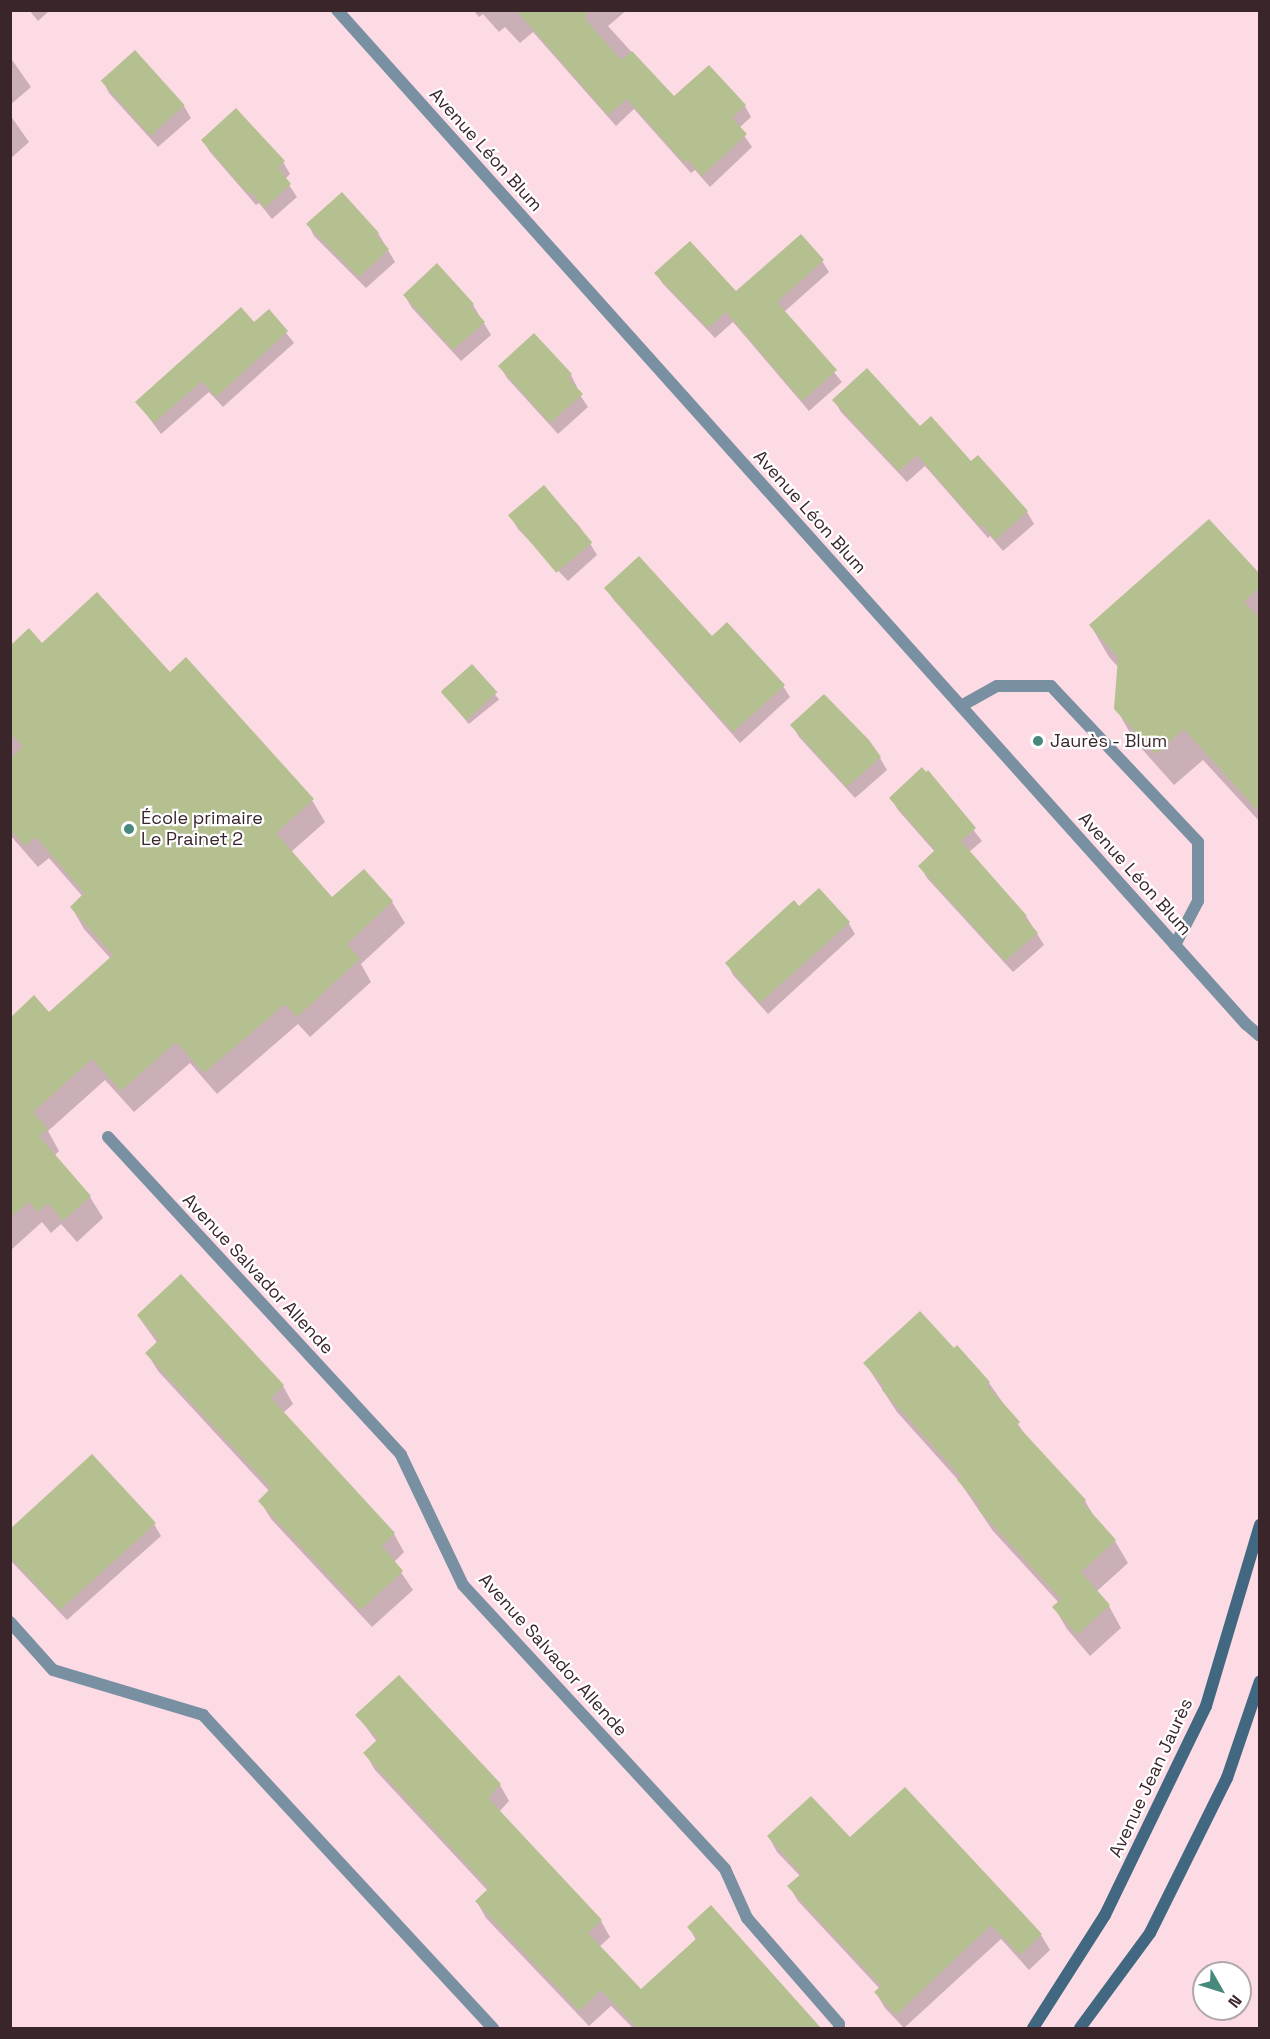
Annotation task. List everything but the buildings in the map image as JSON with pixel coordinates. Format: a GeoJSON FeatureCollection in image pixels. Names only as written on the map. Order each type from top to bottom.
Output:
{"type":"FeatureCollection","features":[{"type":"Feature","properties":{"kind":"main road","name":"Avenue Jean Jaurès"},"geometry":{"type":"LineString","coordinates":[[1033,2028],[1105,1915],[1206,1706],[1260,1525]]}},
{"type":"Feature","properties":{"kind":"main road"},"geometry":{"type":"LineString","coordinates":[[1080,2028],[1150,1933],[1227,1778],[1260,1681]]}},
{"type":"Feature","properties":{"kind":"street","name":"Avenue Léon Blum"},"geometry":{"type":"LineString","coordinates":[[336,10],[1246,1024],[1260,1036]]}},
{"type":"Feature","properties":{"kind":"street"},"geometry":{"type":"LineString","coordinates":[[961,706],[997,686],[1051,686],[1198,842],[1197,901],[1175,945]]}},
{"type":"Feature","properties":{"kind":"street","name":"Avenue Salvador Allende"},"geometry":{"type":"LineString","coordinates":[[108,1137],[400,1455],[463,1585],[726,1869],[747,1918],[839,2024],[839,2028]]}},
{"type":"Feature","properties":{"kind":"street"},"geometry":{"type":"LineString","coordinates":[[10,1622],[53,1670],[203,1715],[493,2028]]}},
{"type":"Feature","properties":{"kind":"place","name":"Jaurès - Blum"},"geometry":{"type":"Point","coordinates":[1038,741]}},
{"type":"Feature","properties":{"kind":"place","name":"École primaire Le Prainet 2"},"geometry":{"type":"Point","coordinates":[129,829]}}]}
